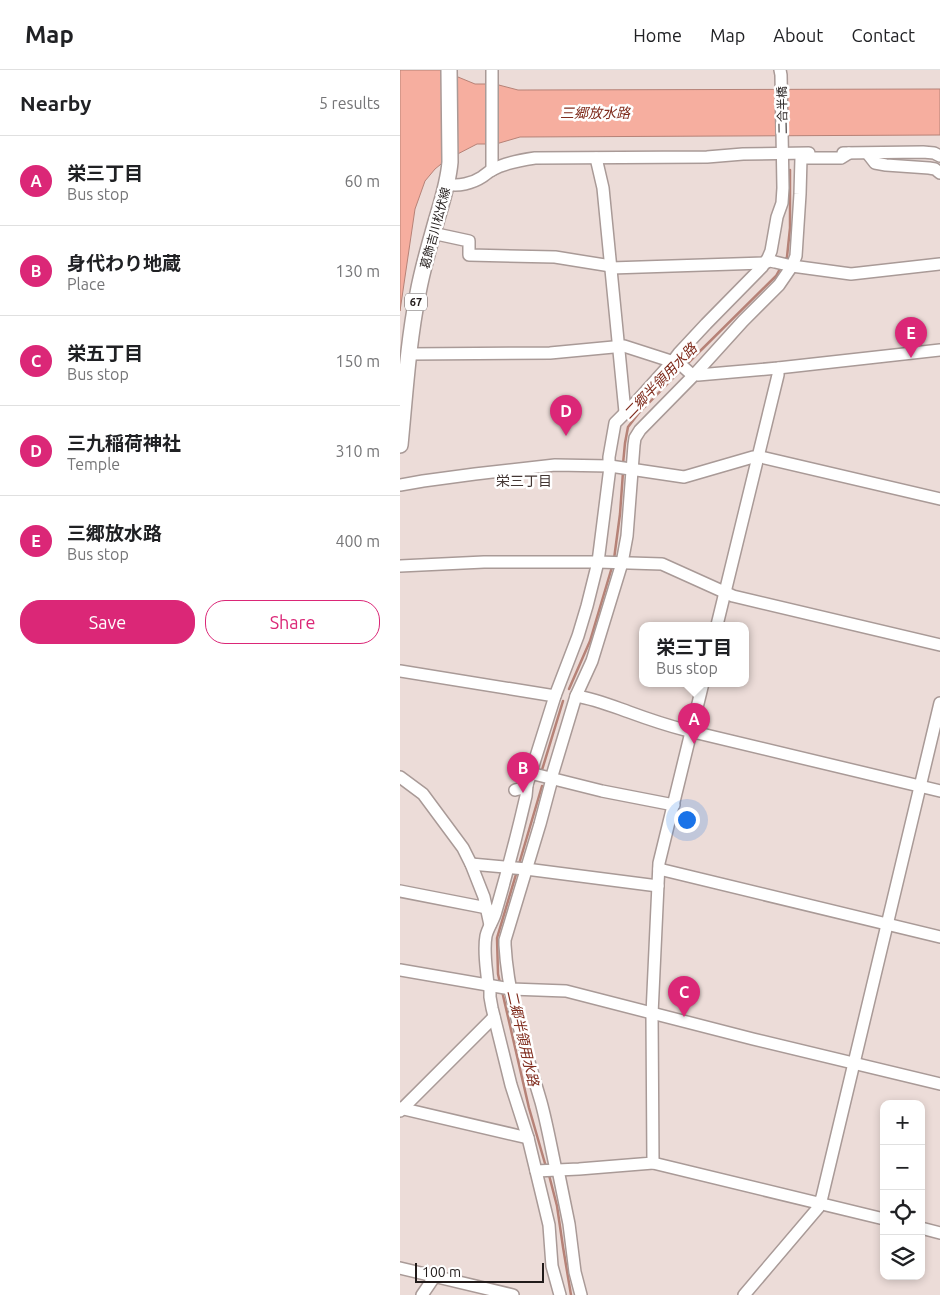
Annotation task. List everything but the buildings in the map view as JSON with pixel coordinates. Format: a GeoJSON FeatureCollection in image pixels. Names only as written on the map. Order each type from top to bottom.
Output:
{"type":"FeatureCollection","features":[{"type":"Feature","properties":{"kind":"main road","name":"葛飾吉川松伏線"},"geometry":{"type":"LineString","coordinates":[[400,445],[409,354],[418,294],[432,233],[447,184],[450,162],[449,70]]}},
{"type":"Feature","properties":{"kind":"street"},"geometry":{"type":"LineString","coordinates":[[492,70],[492,170]]}},
{"type":"Feature","properties":{"kind":"street","name":"二合半橋"},"geometry":{"type":"LineString","coordinates":[[765,263],[771,251],[777,217],[782,203],[781,72]]}},
{"type":"Feature","properties":{"kind":"street"},"geometry":{"type":"LineString","coordinates":[[447,184],[472,182],[492,170],[525,159],[535,158],[708,157],[782,149],[868,154],[923,152],[934,153],[940,156]]}},
{"type":"Feature","properties":{"kind":"street"},"geometry":{"type":"LineString","coordinates":[[581,1295],[575,1272],[569,1224],[557,1170],[541,1104],[528,1062],[511,989],[505,940],[576,697],[592,661],[622,563],[627,536],[635,438],[640,430],[692,373],[779,286],[792,266],[796,256],[801,158],[841,158],[849,153]]}},
{"type":"Feature","properties":{"kind":"street"},"geometry":{"type":"LineString","coordinates":[[868,154],[875,163],[886,166],[929,168],[935,169],[940,173]]}},
{"type":"Feature","properties":{"kind":"street"},"geometry":{"type":"LineString","coordinates":[[596,158],[602,188],[625,412]]}},
{"type":"Feature","properties":{"kind":"street"},"geometry":{"type":"LineString","coordinates":[[432,233],[469,242],[469,255],[555,257],[611,267],[765,263],[770,261],[851,274],[940,264]]}},
{"type":"Feature","properties":{"kind":"street"},"geometry":{"type":"LineString","coordinates":[[560,1295],[552,1266],[549,1225],[528,1138],[511,1085],[494,1017],[490,997],[486,936],[495,916],[530,774],[555,694],[578,636],[587,606],[598,562],[610,466],[609,457],[615,423],[677,362],[679,353],[765,263]]}},
{"type":"Feature","properties":{"kind":"street"},"geometry":{"type":"LineString","coordinates":[[409,354],[550,353],[624,346],[677,362],[692,373],[778,368],[940,350]]}},
{"type":"Feature","properties":{"kind":"street"},"geometry":{"type":"LineString","coordinates":[[718,622],[778,375],[778,368]]}},
{"type":"Feature","properties":{"kind":"street"},"geometry":{"type":"LineString","coordinates":[[400,486],[423,481],[555,465],[610,466],[684,477],[753,457],[761,457],[940,499]]}},
{"type":"Feature","properties":{"kind":"street"},"geometry":{"type":"LineString","coordinates":[[400,566],[484,562],[662,564],[725,593],[940,645]]}},
{"type":"Feature","properties":{"kind":"street"},"geometry":{"type":"LineString","coordinates":[[400,670],[587,698],[692,732],[940,791]]}},
{"type":"Feature","properties":{"kind":"street"},"geometry":{"type":"LineString","coordinates":[[653,1163],[652,1014],[659,869],[702,687]]}},
{"type":"Feature","properties":{"kind":"street"},"geometry":{"type":"LineString","coordinates":[[744,1295],[820,1204],[940,703]]}},
{"type":"Feature","properties":{"kind":"street"},"geometry":{"type":"LineString","coordinates":[[530,774],[674,805]]}},
{"type":"Feature","properties":{"kind":"street"},"geometry":{"type":"LineString","coordinates":[[400,777],[423,794],[462,848],[471,864],[484,897],[490,925]]}},
{"type":"Feature","properties":{"kind":"street"},"geometry":{"type":"LineString","coordinates":[[515,790],[527,785]]}},
{"type":"Feature","properties":{"kind":"street"},"geometry":{"type":"LineString","coordinates":[[471,864],[658,886]]}},
{"type":"Feature","properties":{"kind":"street"},"geometry":{"type":"LineString","coordinates":[[659,869],[940,937]]}},
{"type":"Feature","properties":{"kind":"street"},"geometry":{"type":"LineString","coordinates":[[400,891],[487,908]]}},
{"type":"Feature","properties":{"kind":"street"},"geometry":{"type":"LineString","coordinates":[[400,970],[511,989],[566,991],[652,1014],[940,1084]]}},
{"type":"Feature","properties":{"kind":"street"},"geometry":{"type":"LineString","coordinates":[[401,1109],[494,1017]]}},
{"type":"Feature","properties":{"kind":"street"},"geometry":{"type":"LineString","coordinates":[[401,1109],[528,1138]]}},
{"type":"Feature","properties":{"kind":"street"},"geometry":{"type":"LineString","coordinates":[[536,1171],[653,1163],[880,1218]]}},
{"type":"Feature","properties":{"kind":"street"},"geometry":{"type":"LineString","coordinates":[[925,1229],[940,1233]]}},
{"type":"Feature","properties":{"kind":"street"},"geometry":{"type":"LineString","coordinates":[[400,1268],[513,1295]]}},
{"type":"Feature","properties":{"kind":"street"},"geometry":{"type":"LineString","coordinates":[[422,1295],[435,1276]]}},
{"type":"Feature","properties":{"kind":"water","name":"三郷放水路"},"geometry":{"type":"Polygon","coordinates":[[[400,70],[448,70],[458,77],[475,84],[495,84],[518,90],[940,89],[940,135],[520,137],[496,144],[477,144],[446,160],[425,181],[415,209],[400,311],[400,70]]]}},
{"type":"Feature","properties":{"kind":"waterway","name":"二郷半領用水路"},"geometry":{"type":"LineString","coordinates":[[785,260],[787,257],[790,228],[790,170]]}},
{"type":"Feature","properties":{"kind":"waterway","name":"二郷半領用水路"},"geometry":{"type":"LineString","coordinates":[[686,365],[776,276],[781,267]]}},
{"type":"Feature","properties":{"kind":"waterway","name":"二郷半領用水路"},"geometry":{"type":"LineString","coordinates":[[623,464],[628,427],[638,414],[682,369]]}},
{"type":"Feature","properties":{"kind":"waterway","name":"二郷半領用水路"},"geometry":{"type":"LineString","coordinates":[[614,559],[623,472]]}},
{"type":"Feature","properties":{"kind":"waterway","name":"二郷半領用水路"},"geometry":{"type":"LineString","coordinates":[[569,689],[590,641],[612,567]]}},
{"type":"Feature","properties":{"kind":"waterway","name":"二郷半領用水路"},"geometry":{"type":"LineString","coordinates":[[542,770],[563,701]]}},
{"type":"Feature","properties":{"kind":"waterway","name":"二郷半領用水路"},"geometry":{"type":"LineString","coordinates":[[519,864],[542,786]]}},
{"type":"Feature","properties":{"kind":"waterway","name":"二郷半領用水路"},"geometry":{"type":"LineString","coordinates":[[500,983],[497,938],[517,871]]}},
{"type":"Feature","properties":{"kind":"waterway","name":"二郷半領用水路"},"geometry":{"type":"LineString","coordinates":[[502,991],[529,1108],[546,1167]]}},
{"type":"Feature","properties":{"kind":"waterway","name":"二郷半領用水路"},"geometry":{"type":"LineString","coordinates":[[549,1175],[557,1206],[571,1295]]}},
{"type":"Feature","properties":{"kind":"place","name":"三郷放水路"},"geometry":{"type":"Point","coordinates":[911,358]}},
{"type":"Feature","properties":{"kind":"place","name":"三九稲荷神社"},"geometry":{"type":"Point","coordinates":[566,436]}},
{"type":"Feature","properties":{"kind":"place","name":"栄三丁目"},"geometry":{"type":"Point","coordinates":[694,744]}},
{"type":"Feature","properties":{"kind":"place","name":"身代わり地蔵"},"geometry":{"type":"Point","coordinates":[523,793]}},
{"type":"Feature","properties":{"kind":"place","name":"栄五丁目"},"geometry":{"type":"Point","coordinates":[684,1017]}},
{"type":"Feature","properties":{"kind":"district","name":"栄三丁目"},"geometry":{"type":"Point","coordinates":[524,481]}}]}
